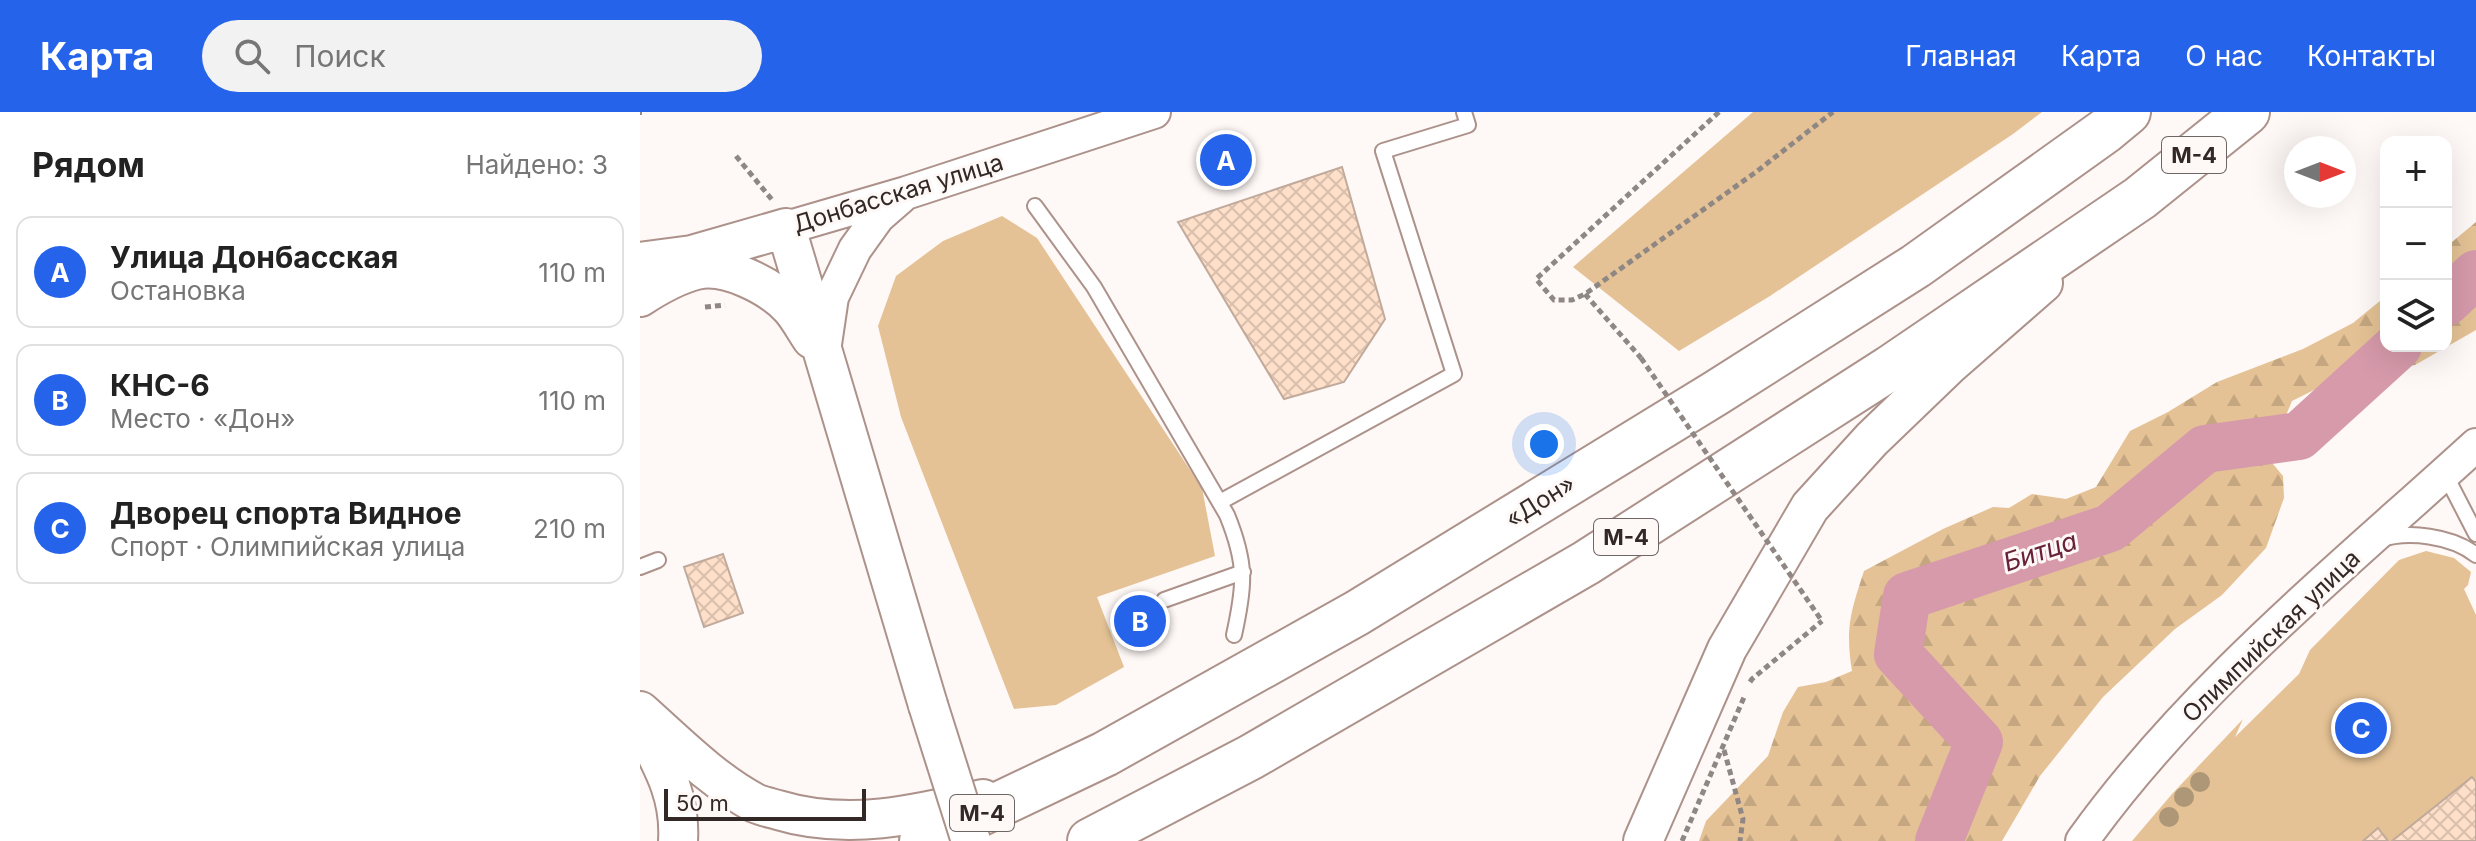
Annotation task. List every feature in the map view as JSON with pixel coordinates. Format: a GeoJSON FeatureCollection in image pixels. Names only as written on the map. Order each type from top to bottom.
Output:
{"type":"FeatureCollection","features":[{"type":"Feature","properties":{"kind":"highway","name":"«Дон»"},"geometry":{"type":"LineString","coordinates":[[922,841],[1118,747],[1357,613],[1916,266],[2128,112]]}},
{"type":"Feature","properties":{"kind":"highway","name":"М-4"},"geometry":{"type":"LineString","coordinates":[[1090,841],[1251,757],[1586,563],[1890,368],[2140,198],[2247,112]]}},
{"type":"Feature","properties":{"kind":"main road"},"geometry":{"type":"LineString","coordinates":[[1643,841],[1727,649],[1810,507],[1872,439],[1948,366],[2140,198]]}},
{"type":"Feature","properties":{"kind":"main road"},"geometry":{"type":"LineString","coordinates":[[784,220],[971,841]]}},
{"type":"Feature","properties":{"kind":"main road","name":"Донбасская улица"},"geometry":{"type":"LineString","coordinates":[[640,262],[692,255],[748,239],[784,220]]}},
{"type":"Feature","properties":{"kind":"main road"},"geometry":{"type":"LineString","coordinates":[[640,297],[660,283],[696,270],[748,239]]}},
{"type":"Feature","properties":{"kind":"main road"},"geometry":{"type":"LineString","coordinates":[[696,270],[711,269],[754,280],[790,307],[823,354]]}},
{"type":"Feature","properties":{"kind":"main road"},"geometry":{"type":"LineString","coordinates":[[640,711],[709,772],[756,804],[798,816],[849,821],[910,816],[1041,786]]}},
{"type":"Feature","properties":{"kind":"main road"},"geometry":{"type":"LineString","coordinates":[[640,722],[675,796],[678,841]]}},
{"type":"Feature","properties":{"kind":"street","name":"Донбасская улица"},"geometry":{"type":"LineString","coordinates":[[784,220],[906,193],[1154,112]]}},
{"type":"Feature","properties":{"kind":"street"},"geometry":{"type":"LineString","coordinates":[[823,354],[832,297],[855,249],[878,217],[906,193]]}},
{"type":"Feature","properties":{"kind":"street","name":"Олимпийская улица"},"geometry":{"type":"LineString","coordinates":[[2082,841],[2140,766],[2231,668],[2476,445]]}},
{"type":"Feature","properties":{"kind":"lane"},"geometry":{"type":"LineString","coordinates":[[1220,502],[1454,374],[1383,151],[1468,125],[1464,112]]}},
{"type":"Feature","properties":{"kind":"lane"},"geometry":{"type":"LineString","coordinates":[[1035,206],[1094,287],[1220,502],[1239,544],[1243,572],[1234,635]]}},
{"type":"Feature","properties":{"kind":"lane"},"geometry":{"type":"LineString","coordinates":[[2445,474],[2476,534]]}},
{"type":"Feature","properties":{"kind":"lane"},"geometry":{"type":"LineString","coordinates":[[2367,544],[2386,538],[2411,536],[2444,539],[2476,555]]}},
{"type":"Feature","properties":{"kind":"lane"},"geometry":{"type":"LineString","coordinates":[[640,567],[658,560]]}},
{"type":"Feature","properties":{"kind":"lane"},"geometry":{"type":"LineString","coordinates":[[1164,600],[1243,572]]}},
{"type":"Feature","properties":{"kind":"path"},"geometry":{"type":"LineString","coordinates":[[1719,112],[1536,279],[1554,300],[1572,300],[1585,294],[1756,172],[1833,112]]}},
{"type":"Feature","properties":{"kind":"path"},"geometry":{"type":"LineString","coordinates":[[736,156],[784,220]]}},
{"type":"Feature","properties":{"kind":"path"},"geometry":{"type":"LineString","coordinates":[[1585,294],[1641,358],[1822,621],[1752,679],[1682,841]]}},
{"type":"Feature","properties":{"kind":"path"},"geometry":{"type":"LineString","coordinates":[[1723,749],[1743,819],[1740,841]]}},
{"type":"Feature","properties":{"kind":"green space"},"geometry":{"type":"Polygon","coordinates":[[[1753,112],[2042,112],[1770,296],[1679,351],[1573,267],[1753,112]]]}},
{"type":"Feature","properties":{"kind":"green space"},"geometry":{"type":"Polygon","coordinates":[[[1002,216],[1037,238],[1202,488],[1215,556],[1097,597],[1124,667],[1056,705],[1014,709],[901,417],[878,326],[896,276],[943,241],[1002,216]]]}},
{"type":"Feature","properties":{"kind":"green space"},"geometry":{"type":"Polygon","coordinates":[[[2476,222],[2476,330],[2452,344],[2452,280],[2452,242],[2476,222]]]}},
{"type":"Feature","properties":{"kind":"green space"},"geometry":{"type":"Polygon","coordinates":[[[2380,301],[2380,352],[2438,352],[2415,365],[2370,371],[2318,388],[2292,401],[2268,458],[2283,476],[2284,498],[2266,548],[2222,595],[2175,629],[2103,697],[2040,776],[2002,841],[1699,841],[1706,821],[1768,756],[1783,712],[1798,687],[1826,682],[1852,671],[1850,620],[1864,571],[1943,529],[1993,507],[2009,508],[2032,494],[2066,499],[2096,487],[2130,431],[2217,382],[2303,349],[2353,323],[2380,301]]]}},
{"type":"Feature","properties":{"kind":"green space"},"geometry":{"type":"Polygon","coordinates":[[[2426,551],[2454,558],[2471,572],[2464,589],[2476,615],[2476,841],[2132,841],[2243,719],[2235,737],[2299,674],[2310,650],[2399,560],[2426,551]]]}},
{"type":"Feature","properties":{"kind":"building"},"geometry":{"type":"Polygon","coordinates":[[[1342,167],[1385,319],[1344,382],[1284,399],[1178,222],[1342,167]]]}},
{"type":"Feature","properties":{"kind":"building"},"geometry":{"type":"Polygon","coordinates":[[[723,554],[743,613],[704,627],[684,567],[723,554]]]}},
{"type":"Feature","properties":{"kind":"building"},"geometry":{"type":"Polygon","coordinates":[[[1140,604],[1152,609],[1157,621],[1152,633],[1140,638],[1128,633],[1123,621],[1128,609],[1140,604]]]}},
{"type":"Feature","properties":{"kind":"building"},"geometry":{"type":"Polygon","coordinates":[[[2472,777],[2476,782],[2476,841],[2392,841],[2472,777]]]}},
{"type":"Feature","properties":{"kind":"building"},"geometry":{"type":"Polygon","coordinates":[[[2378,828],[2388,841],[2363,841],[2378,828]]]}},
{"type":"Feature","properties":{"kind":"waterway","name":"Битца"},"geometry":{"type":"LineString","coordinates":[[2452,296],[2476,274]]}},
{"type":"Feature","properties":{"kind":"waterway","name":"Битца"},"geometry":{"type":"LineString","coordinates":[[1939,841],[1979,742],[1898,654],[1907,596],[2110,528],[2205,449],[2299,436],[2391,352]]}},
{"type":"Feature","properties":{"kind":"place","name":"Улица Донбасская"},"geometry":{"type":"Point","coordinates":[1226,160]}},
{"type":"Feature","properties":{"kind":"place","name":"КНС-6"},"geometry":{"type":"Point","coordinates":[1140,621]}},
{"type":"Feature","properties":{"kind":"place","name":"Дворец спорта Видное"},"geometry":{"type":"Point","coordinates":[2361,728]}}]}
